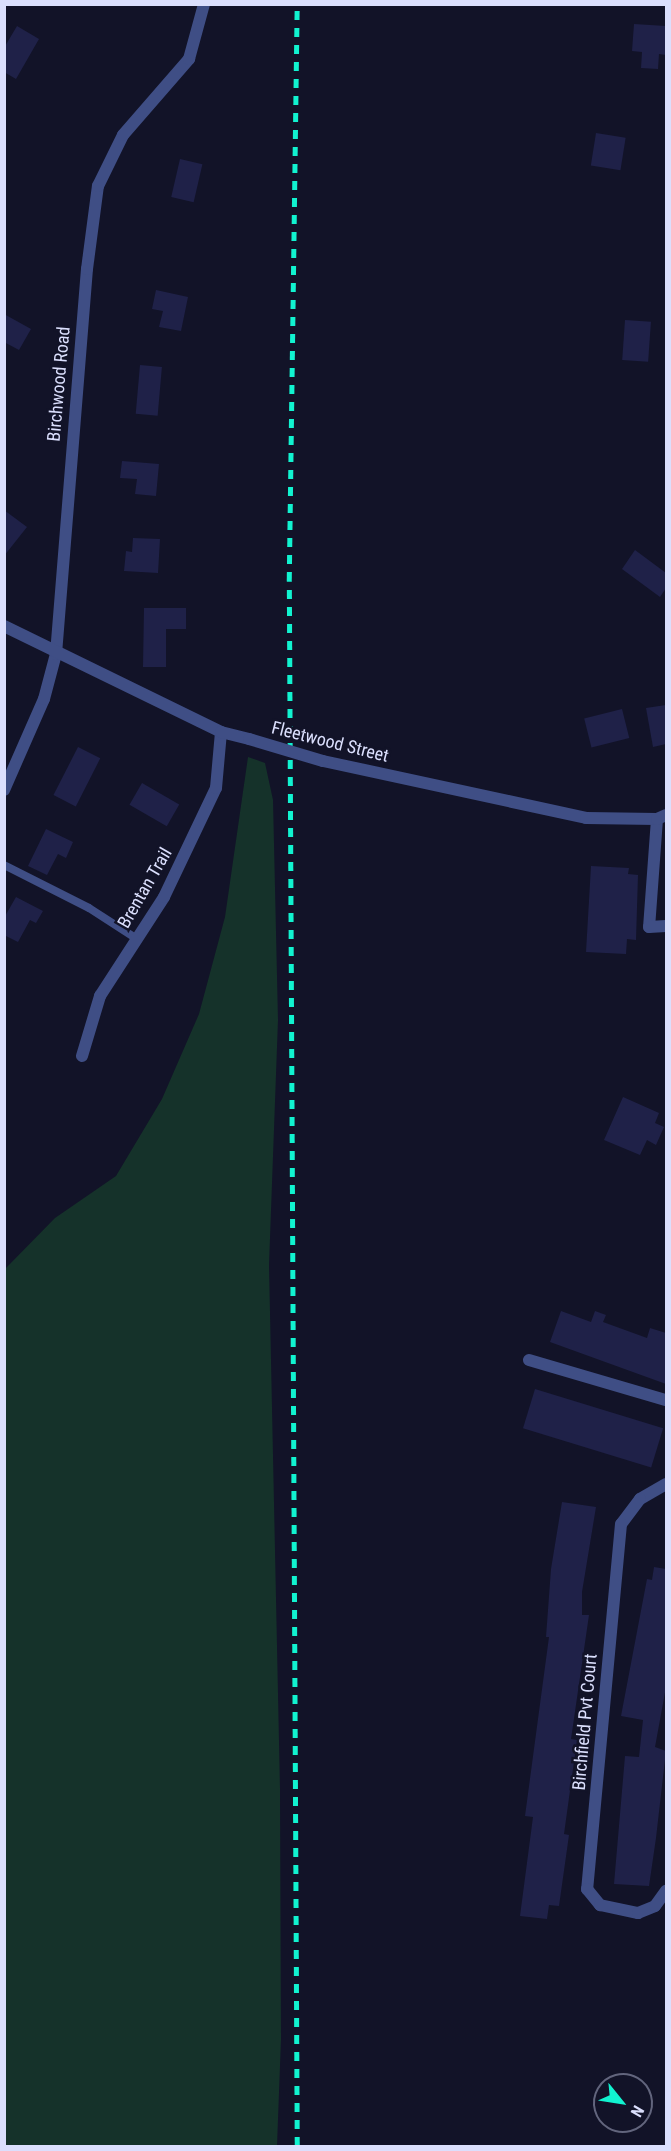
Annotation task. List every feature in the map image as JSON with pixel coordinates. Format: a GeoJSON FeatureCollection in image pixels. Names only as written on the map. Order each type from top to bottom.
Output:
{"type":"FeatureCollection","features":[{"type":"Feature","properties":{"kind":"street","name":"Birchwood Road"},"geometry":{"type":"LineString","coordinates":[[4,790],[44,699],[56,654],[87,269],[98,186],[123,135],[189,59],[204,4]]}},
{"type":"Feature","properties":{"kind":"street","name":"Fleetwood Street"},"geometry":{"type":"LineString","coordinates":[[4,626],[56,654],[220,732],[323,761],[586,819],[662,817]]}},
{"type":"Feature","properties":{"kind":"street","name":"Brentan Trail"},"geometry":{"type":"LineString","coordinates":[[82,1056],[100,996],[164,897],[216,788],[220,732]]}},
{"type":"Feature","properties":{"kind":"street"},"geometry":{"type":"LineString","coordinates":[[662,817],[649,927],[666,926]]}},
{"type":"Feature","properties":{"kind":"street"},"geometry":{"type":"LineString","coordinates":[[529,1360],[666,1400]]}},
{"type":"Feature","properties":{"kind":"street","name":"Birchfield Pvt Court"},"geometry":{"type":"LineString","coordinates":[[666,1484],[640,1499],[621,1524],[587,1889],[600,1905],[638,1913],[655,1906],[666,1891]]}},
{"type":"Feature","properties":{"kind":"lane"},"geometry":{"type":"LineString","coordinates":[[4,865],[89,908],[137,939]]}},
{"type":"Feature","properties":{"kind":"green space"},"geometry":{"type":"Polygon","coordinates":[[[248,757],[265,763],[273,800],[278,1020],[269,1265],[280,1789],[281,2039],[277,2146],[5,2146],[5,1269],[55,1218],[116,1176],[162,1099],[199,1014],[225,917],[248,757]]]}},
{"type":"Feature","properties":{"kind":"building"},"geometry":{"type":"Polygon","coordinates":[[[634,24],[666,26],[666,55],[659,54],[658,69],[641,68],[642,52],[632,51],[634,24]]]}},
{"type":"Feature","properties":{"kind":"building"},"geometry":{"type":"Polygon","coordinates":[[[17,26],[39,39],[16,79],[4,72],[4,48],[17,26]]]}},
{"type":"Feature","properties":{"kind":"building"},"geometry":{"type":"Polygon","coordinates":[[[596,133],[626,138],[620,170],[591,166],[596,133]]]}},
{"type":"Feature","properties":{"kind":"building"},"geometry":{"type":"Polygon","coordinates":[[[180,159],[202,164],[194,202],[171,197],[180,159]]]}},
{"type":"Feature","properties":{"kind":"building"},"geometry":{"type":"Polygon","coordinates":[[[156,290],[188,297],[181,331],[159,327],[163,311],[152,309],[156,290]]]}},
{"type":"Feature","properties":{"kind":"building"},"geometry":{"type":"Polygon","coordinates":[[[4,314],[31,329],[19,350],[4,342],[4,314]]]}},
{"type":"Feature","properties":{"kind":"building"},"geometry":{"type":"Polygon","coordinates":[[[625,320],[651,322],[648,362],[622,360],[625,320]]]}},
{"type":"Feature","properties":{"kind":"building"},"geometry":{"type":"Polygon","coordinates":[[[140,365],[162,367],[158,416],[136,414],[140,365]]]}},
{"type":"Feature","properties":{"kind":"building"},"geometry":{"type":"Polygon","coordinates":[[[122,461],[159,464],[156,496],[135,494],[137,479],[120,478],[122,461]]]}},
{"type":"Feature","properties":{"kind":"building"},"geometry":{"type":"Polygon","coordinates":[[[4,510],[27,527],[4,556],[4,510]]]}},
{"type":"Feature","properties":{"kind":"building"},"geometry":{"type":"Polygon","coordinates":[[[133,538],[160,539],[158,573],[124,571],[126,551],[132,552],[133,538]]]}},
{"type":"Feature","properties":{"kind":"building"},"geometry":{"type":"Polygon","coordinates":[[[635,550],[666,573],[666,588],[660,597],[622,569],[635,550]]]}},
{"type":"Feature","properties":{"kind":"building"},"geometry":{"type":"Polygon","coordinates":[[[144,608],[186,608],[186,629],[166,629],[166,667],[143,667],[144,608]]]}},
{"type":"Feature","properties":{"kind":"building"},"geometry":{"type":"Polygon","coordinates":[[[666,705],[666,744],[653,747],[646,708],[666,705]]]}},
{"type":"Feature","properties":{"kind":"building"},"geometry":{"type":"Polygon","coordinates":[[[622,709],[629,738],[591,748],[584,718],[622,709]]]}},
{"type":"Feature","properties":{"kind":"building"},"geometry":{"type":"Polygon","coordinates":[[[78,747],[100,758],[76,806],[53,795],[78,747]]]}},
{"type":"Feature","properties":{"kind":"building"},"geometry":{"type":"Polygon","coordinates":[[[142,783],[179,804],[167,826],[130,805],[142,783]]]}},
{"type":"Feature","properties":{"kind":"building"},"geometry":{"type":"Polygon","coordinates":[[[46,829],[73,842],[66,858],[58,854],[47,875],[28,866],[46,829]]]}},
{"type":"Feature","properties":{"kind":"building"},"geometry":{"type":"Polygon","coordinates":[[[591,866],[629,868],[628,874],[638,875],[636,940],[627,939],[626,954],[586,952],[591,866]]]}},
{"type":"Feature","properties":{"kind":"building"},"geometry":{"type":"Polygon","coordinates":[[[16,897],[43,911],[36,923],[30,920],[18,942],[4,935],[4,918],[16,897]]]}},
{"type":"Feature","properties":{"kind":"building"},"geometry":{"type":"Polygon","coordinates":[[[623,1097],[659,1113],[655,1123],[664,1127],[656,1145],[647,1140],[640,1155],[604,1140],[623,1097]]]}},
{"type":"Feature","properties":{"kind":"building"},"geometry":{"type":"Polygon","coordinates":[[[561,1311],[591,1322],[595,1311],[606,1315],[603,1322],[647,1338],[650,1328],[666,1333],[666,1384],[550,1342],[561,1311]]]}},
{"type":"Feature","properties":{"kind":"building"},"geometry":{"type":"Polygon","coordinates":[[[535,1389],[663,1428],[651,1467],[523,1428],[535,1389]]]}},
{"type":"Feature","properties":{"kind":"building"},"geometry":{"type":"Polygon","coordinates":[[[562,1502],[596,1507],[582,1592],[582,1615],[589,1615],[571,1739],[577,1740],[564,1834],[569,1835],[559,1906],[549,1905],[547,1919],[520,1916],[533,1817],[525,1816],[549,1637],[546,1637],[551,1569],[562,1502]]]}},
{"type":"Feature","properties":{"kind":"building"},"geometry":{"type":"Polygon","coordinates":[[[654,1567],[666,1569],[666,1687],[655,1747],[666,1751],[656,1838],[649,1886],[614,1884],[625,1756],[639,1757],[643,1720],[621,1716],[647,1579],[652,1580],[654,1567]]]}},
{"type":"Feature","properties":{"kind":"railway"},"geometry":{"type":"LineString","coordinates":[[297,4],[289,581],[297,2146]]}}]}
